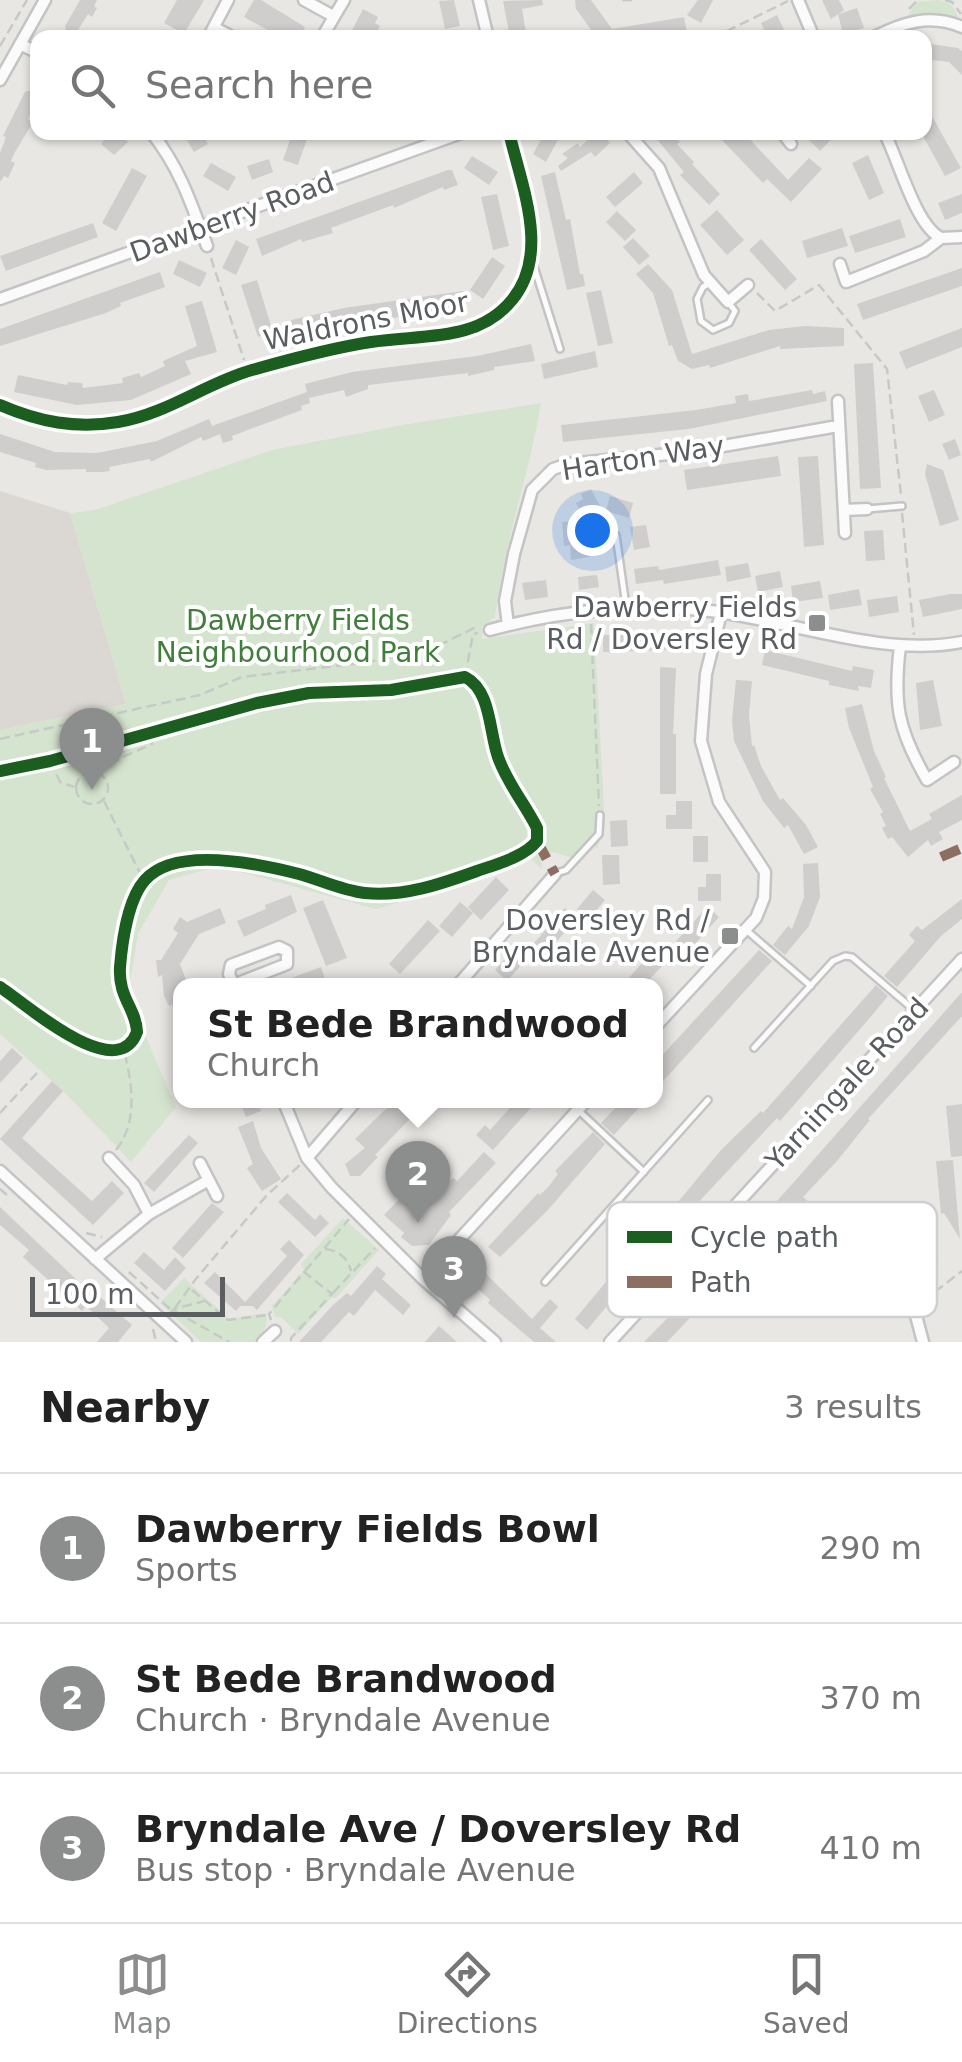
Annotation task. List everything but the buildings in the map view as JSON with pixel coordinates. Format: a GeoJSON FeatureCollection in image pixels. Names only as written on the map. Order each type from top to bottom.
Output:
{"type":"FeatureCollection","features":[{"type":"Feature","properties":{"kind":"street"},"geometry":{"type":"LineString","coordinates":[[0,80],[45,0]]}},
{"type":"Feature","properties":{"kind":"street"},"geometry":{"type":"LineString","coordinates":[[213,30],[228,0]]}},
{"type":"Feature","properties":{"kind":"street"},"geometry":{"type":"LineString","coordinates":[[304,0],[333,16]]}},
{"type":"Feature","properties":{"kind":"street"},"geometry":{"type":"LineString","coordinates":[[326,30],[344,0]]}},
{"type":"Feature","properties":{"kind":"street"},"geometry":{"type":"LineString","coordinates":[[479,0],[486,30]]}},
{"type":"Feature","properties":{"kind":"street"},"geometry":{"type":"LineString","coordinates":[[798,0],[811,30]]}},
{"type":"Feature","properties":{"kind":"street"},"geometry":{"type":"LineString","coordinates":[[887,30],[933,18],[962,27]]}},
{"type":"Feature","properties":{"kind":"street"},"geometry":{"type":"LineString","coordinates":[[20,44],[30,49]]}},
{"type":"Feature","properties":{"kind":"street"},"geometry":{"type":"LineString","coordinates":[[156,140],[171,158],[207,246]]}},
{"type":"Feature","properties":{"kind":"street","name":"Dawberry Road"},"geometry":{"type":"LineString","coordinates":[[0,299],[442,140]]}},
{"type":"Feature","properties":{"kind":"street"},"geometry":{"type":"LineString","coordinates":[[511,140],[533,243],[531,257]]}},
{"type":"Feature","properties":{"kind":"street"},"geometry":{"type":"LineString","coordinates":[[634,140],[659,168],[696,260],[711,283],[728,302],[748,286]]}},
{"type":"Feature","properties":{"kind":"street"},"geometry":{"type":"LineString","coordinates":[[788,140],[791,144]]}},
{"type":"Feature","properties":{"kind":"street"},"geometry":{"type":"LineString","coordinates":[[889,140],[925,226],[941,238]]}},
{"type":"Feature","properties":{"kind":"street"},"geometry":{"type":"LineString","coordinates":[[840,264],[846,282],[924,252],[941,238],[962,237]]}},
{"type":"Feature","properties":{"kind":"street","name":"Waldrons Moor"},"geometry":{"type":"LineString","coordinates":[[0,406],[54,423],[84,426],[120,422],[152,414],[248,371],[373,342],[457,334],[485,324],[513,299],[531,257]]}},
{"type":"Feature","properties":{"kind":"street"},"geometry":{"type":"LineString","coordinates":[[838,400],[845,532]]}},
{"type":"Feature","properties":{"kind":"street","name":"Harton Way"},"geometry":{"type":"LineString","coordinates":[[508,625],[505,600],[527,506],[538,480],[554,469],[568,464],[689,452],[838,426]]}},
{"type":"Feature","properties":{"kind":"street"},"geometry":{"type":"LineString","coordinates":[[844,510],[867,509]]}},
{"type":"Feature","properties":{"kind":"street"},"geometry":{"type":"LineString","coordinates":[[490,630],[590,613],[685,608],[900,646],[962,642]]}},
{"type":"Feature","properties":{"kind":"street"},"geometry":{"type":"LineString","coordinates":[[663,1018],[756,918],[764,898],[765,872],[719,802],[700,741],[706,674],[722,612]]}},
{"type":"Feature","properties":{"kind":"street"},"geometry":{"type":"LineString","coordinates":[[900,646],[896,702],[906,744],[927,780],[954,762]]}},
{"type":"Feature","properties":{"kind":"street"},"geometry":{"type":"LineString","coordinates":[[465,978],[554,874]]}},
{"type":"Feature","properties":{"kind":"street"},"geometry":{"type":"LineString","coordinates":[[232,978],[232,965],[279,947],[287,951],[286,964],[251,978]]}},
{"type":"Feature","properties":{"kind":"street","name":"Yarningale Road"},"geometry":{"type":"LineString","coordinates":[[737,1202],[962,959]]}},
{"type":"Feature","properties":{"kind":"street"},"geometry":{"type":"LineString","coordinates":[[286,1108],[307,1158],[355,1212],[496,1342]]}},
{"type":"Feature","properties":{"kind":"street"},"geometry":{"type":"LineString","coordinates":[[307,1158],[350,1108]]}},
{"type":"Feature","properties":{"kind":"street"},"geometry":{"type":"LineString","coordinates":[[423,1278],[578,1110]]}},
{"type":"Feature","properties":{"kind":"street"},"geometry":{"type":"LineString","coordinates":[[109,1158],[134,1185],[149,1214]]}},
{"type":"Feature","properties":{"kind":"street"},"geometry":{"type":"LineString","coordinates":[[200,1163],[217,1196]]}},
{"type":"Feature","properties":{"kind":"street"},"geometry":{"type":"LineString","coordinates":[[0,1171],[186,1342]]}},
{"type":"Feature","properties":{"kind":"street"},"geometry":{"type":"LineString","coordinates":[[95,1259],[149,1214],[206,1181]]}},
{"type":"Feature","properties":{"kind":"street","name":"Yarningale Road"},"geometry":{"type":"LineString","coordinates":[[610,1342],[633,1317]]}},
{"type":"Feature","properties":{"kind":"street"},"geometry":{"type":"LineString","coordinates":[[917,1317],[924,1342]]}},
{"type":"Feature","properties":{"kind":"street"},"geometry":{"type":"LineString","coordinates":[[264,1342],[275,1331]]}},
{"type":"Feature","properties":{"kind":"lane"},"geometry":{"type":"LineString","coordinates":[[531,257],[560,349]]}},
{"type":"Feature","properties":{"kind":"lane"},"geometry":{"type":"LineString","coordinates":[[711,283],[703,287],[696,299],[702,321],[713,330],[729,323],[736,311],[728,302]]}},
{"type":"Feature","properties":{"kind":"lane"},"geometry":{"type":"LineString","coordinates":[[867,509],[902,506]]}},
{"type":"Feature","properties":{"kind":"lane"},"geometry":{"type":"LineString","coordinates":[[616,535],[627,609]]}},
{"type":"Feature","properties":{"kind":"lane"},"geometry":{"type":"LineString","coordinates":[[554,874],[566,870],[599,834],[600,815]]}},
{"type":"Feature","properties":{"kind":"lane"},"geometry":{"type":"LineString","coordinates":[[745,929],[810,986]]}},
{"type":"Feature","properties":{"kind":"lane"},"geometry":{"type":"LineString","coordinates":[[754,1048],[834,961],[850,956],[914,1010]]}},
{"type":"Feature","properties":{"kind":"lane"},"geometry":{"type":"LineString","coordinates":[[618,1201],[708,1100]]}},
{"type":"Feature","properties":{"kind":"lane"},"geometry":{"type":"LineString","coordinates":[[578,1110],[644,1172]]}},
{"type":"Feature","properties":{"kind":"lane"},"geometry":{"type":"LineString","coordinates":[[545,1282],[607,1213]]}},
{"type":"Feature","properties":{"kind":"path"},"geometry":{"type":"LineString","coordinates":[[0,46],[27,0]]}},
{"type":"Feature","properties":{"kind":"path"},"geometry":{"type":"LineString","coordinates":[[622,0],[637,0]]}},
{"type":"Feature","properties":{"kind":"path"},"geometry":{"type":"LineString","coordinates":[[729,30],[789,0]]}},
{"type":"Feature","properties":{"kind":"path"},"geometry":{"type":"LineString","coordinates":[[945,0],[952,2],[962,16]]}},
{"type":"Feature","properties":{"kind":"path"},"geometry":{"type":"LineString","coordinates":[[207,246],[248,371]]}},
{"type":"Feature","properties":{"kind":"path"},"geometry":{"type":"LineString","coordinates":[[748,286],[774,311],[819,285],[887,369],[915,646]]}},
{"type":"Feature","properties":{"kind":"path"},"geometry":{"type":"LineString","coordinates":[[590,613],[600,815]]}},
{"type":"Feature","properties":{"kind":"path"},"geometry":{"type":"LineString","coordinates":[[0,739],[200,695],[242,678],[370,662],[436,647],[485,623],[490,630],[473,634],[465,676]]}},
{"type":"Feature","properties":{"kind":"path"},"geometry":{"type":"LineString","coordinates":[[76,788],[83,775],[98,773],[114,758],[152,744],[152,734]]}},
{"type":"Feature","properties":{"kind":"path"},"geometry":{"type":"LineString","coordinates":[[50,761],[60,782],[76,788],[83,802],[94,805],[104,800],[108,792],[108,783],[98,773]]}},
{"type":"Feature","properties":{"kind":"path"},"geometry":{"type":"LineString","coordinates":[[104,800],[144,881]]}},
{"type":"Feature","properties":{"kind":"path"},"geometry":{"type":"LineString","coordinates":[[109,1158],[129,1133],[132,1078],[122,1047]]}},
{"type":"Feature","properties":{"kind":"path"},"geometry":{"type":"LineString","coordinates":[[0,1113],[37,1073]]}},
{"type":"Feature","properties":{"kind":"path"},"geometry":{"type":"LineString","coordinates":[[163,1322],[267,1195],[307,1158]]}},
{"type":"Feature","properties":{"kind":"path"},"geometry":{"type":"LineString","coordinates":[[191,1288],[228,1320],[257,1319],[269,1314],[355,1212]]}},
{"type":"Feature","properties":{"kind":"path"},"geometry":{"type":"LineString","coordinates":[[291,1342],[383,1239]]}},
{"type":"Feature","properties":{"kind":"path"},"geometry":{"type":"LineString","coordinates":[[323,1250],[333,1250],[346,1258],[352,1273]]}},
{"type":"Feature","properties":{"kind":"path"},"geometry":{"type":"LineString","coordinates":[[937,1290],[962,1271]]}},
{"type":"Feature","properties":{"kind":"path"},"geometry":{"type":"LineString","coordinates":[[304,1272],[332,1294]]}},
{"type":"Feature","properties":{"kind":"path"},"geometry":{"type":"LineString","coordinates":[[174,1310],[206,1300]]}},
{"type":"Feature","properties":{"kind":"path"},"geometry":{"type":"LineString","coordinates":[[269,1314],[275,1331]]}},
{"type":"Feature","properties":{"kind":"shaded area"},"geometry":{"type":"Polygon","coordinates":[[[0,491],[70,513],[126,704],[0,730],[0,491]]]}},
{"type":"Feature","properties":{"kind":"green space"},"geometry":{"type":"Polygon","coordinates":[[[939,0],[951,4],[962,23],[933,15],[904,21],[917,2],[939,0]]]}},
{"type":"Feature","properties":{"kind":"green space","name":"Dawberry Fields Neighbourhood Park"},"geometry":{"type":"Polygon","coordinates":[[[541,403],[495,617],[482,627],[482,639],[594,623],[605,825],[597,848],[586,845],[573,858],[553,852],[541,859],[542,869],[529,857],[461,885],[376,909],[218,866],[169,880],[138,934],[128,995],[175,1108],[131,1162],[63,1091],[0,1034],[0,730],[126,704],[70,513],[95,510],[272,450],[541,403]]]}},
{"type":"Feature","properties":{"kind":"green space"},"geometry":{"type":"Polygon","coordinates":[[[343,1218],[379,1250],[298,1334],[282,1318],[275,1317],[272,1306],[304,1270],[301,1264],[343,1218]]]}},
{"type":"Feature","properties":{"kind":"green space"},"geometry":{"type":"Polygon","coordinates":[[[184,1278],[229,1319],[265,1313],[261,1342],[201,1342],[160,1303],[184,1278]]]}},
{"type":"Feature","properties":{"kind":"marked path"},"geometry":{"type":"LineString","coordinates":[[537,841],[555,874]]}},
{"type":"Feature","properties":{"kind":"marked path"},"geometry":{"type":"LineString","coordinates":[[941,857],[962,848]]}},
{"type":"Feature","properties":{"kind":"cycle path"},"geometry":{"type":"LineString","coordinates":[[0,405],[58,422],[118,422],[281,362],[356,344],[447,334],[482,324],[512,300],[530,261],[530,218],[511,140]]}},
{"type":"Feature","properties":{"kind":"cycle path"},"geometry":{"type":"LineString","coordinates":[[0,771],[50,761],[257,703],[309,693],[391,690],[465,677],[480,691],[502,767],[537,828],[537,841],[510,859],[436,885],[394,893],[357,892],[241,862],[197,860],[159,869],[139,888],[124,933],[120,978],[137,1032],[126,1046],[111,1050],[92,1046],[50,1023],[0,987]]}},
{"type":"Feature","properties":{"kind":"place","name":"Dawberry Fields Rd / Doversley Rd"},"geometry":{"type":"Point","coordinates":[817,623]}},
{"type":"Feature","properties":{"kind":"place","name":"Dawberry Fields Bowl"},"geometry":{"type":"Point","coordinates":[92,790]}},
{"type":"Feature","properties":{"kind":"place","name":"Doversley Rd / Bryndale Avenue"},"geometry":{"type":"Point","coordinates":[730,936]}},
{"type":"Feature","properties":{"kind":"place","name":"St Bede Brandwood"},"geometry":{"type":"Point","coordinates":[418,1223]}},
{"type":"Feature","properties":{"kind":"place","name":"Bryndale Ave / Doversley Rd"},"geometry":{"type":"Point","coordinates":[454,1318]}}]}
